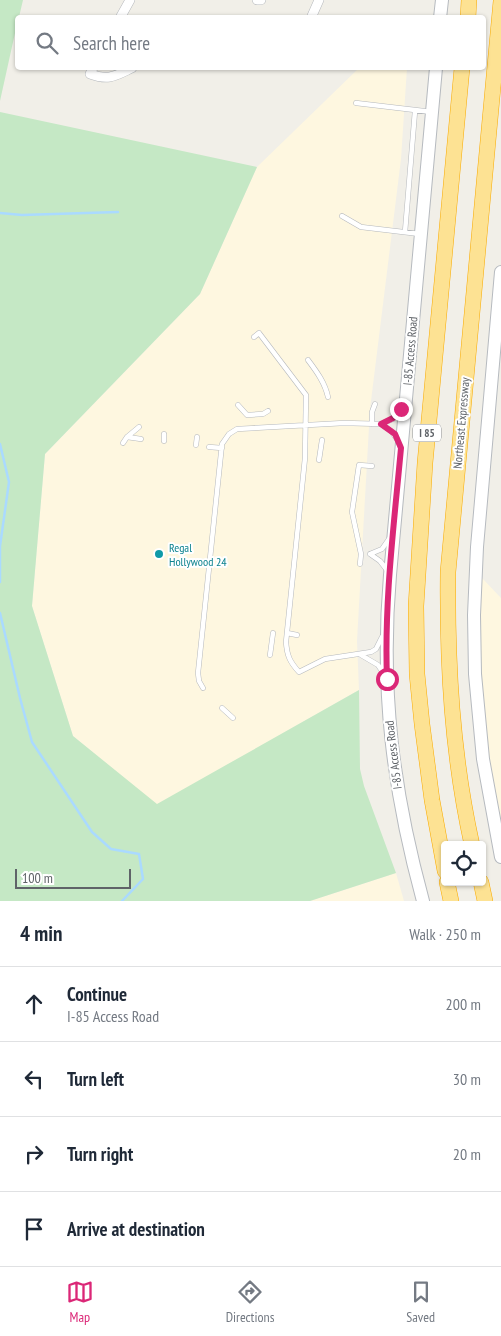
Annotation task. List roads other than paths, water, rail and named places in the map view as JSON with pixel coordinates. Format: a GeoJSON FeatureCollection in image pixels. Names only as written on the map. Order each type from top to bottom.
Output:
{"type":"FeatureCollection","features":[{"type":"Feature","properties":{"kind":"highway"},"geometry":{"type":"LineString","coordinates":[[468,15],[469,0]]}},
{"type":"Feature","properties":{"kind":"highway","name":"Northeast Expressway"},"geometry":{"type":"LineString","coordinates":[[471,841],[458,767],[450,695],[447,632],[448,572],[501,1]]}},
{"type":"Feature","properties":{"kind":"highway","name":"I 85"},"geometry":{"type":"LineString","coordinates":[[441,850],[422,724],[417,674],[416,606],[425,463],[462,70]]}},
{"type":"Feature","properties":{"kind":"highway"},"geometry":{"type":"LineString","coordinates":[[448,886],[451,901]]}},
{"type":"Feature","properties":{"kind":"highway"},"geometry":{"type":"LineString","coordinates":[[482,886],[485,901]]}},
{"type":"Feature","properties":{"kind":"main road"},"geometry":{"type":"LineString","coordinates":[[440,15],[442,0]]}},
{"type":"Feature","properties":{"kind":"main road","name":"I-85 Access Road"},"geometry":{"type":"LineString","coordinates":[[423,901],[398,793],[388,710],[387,626],[394,526],[436,70]]}},
{"type":"Feature","properties":{"kind":"main road"},"geometry":{"type":"LineString","coordinates":[[501,272],[497,373],[477,547],[474,615],[475,674],[482,750],[501,857]]}},
{"type":"Feature","properties":{"kind":"street"},"geometry":{"type":"LineString","coordinates":[[122,15],[130,0]]}},
{"type":"Feature","properties":{"kind":"street"},"geometry":{"type":"LineString","coordinates":[[312,15],[319,0]]}},
{"type":"Feature","properties":{"kind":"street"},"geometry":{"type":"LineString","coordinates":[[92,70],[90,74],[104,79],[128,70]]}},
{"type":"Feature","properties":{"kind":"lane"},"geometry":{"type":"LineString","coordinates":[[356,103],[432,112]]}},
{"type":"Feature","properties":{"kind":"lane"},"geometry":{"type":"LineString","coordinates":[[405,232],[415,110]]}},
{"type":"Feature","properties":{"kind":"lane"},"geometry":{"type":"LineString","coordinates":[[342,216],[361,227],[421,234]]}},
{"type":"Feature","properties":{"kind":"lane"},"geometry":{"type":"LineString","coordinates":[[254,337],[259,333],[306,395],[305,458],[287,633],[287,655],[291,664],[300,672],[325,659],[360,655],[376,649],[387,626]]}},
{"type":"Feature","properties":{"kind":"lane"},"geometry":{"type":"LineString","coordinates":[[308,360],[321,377],[328,397]]}},
{"type":"Feature","properties":{"kind":"lane"},"geometry":{"type":"LineString","coordinates":[[203,688],[199,681],[198,673],[222,444],[229,434],[237,429],[344,423],[381,424],[393,418],[406,400]]}},
{"type":"Feature","properties":{"kind":"lane"},"geometry":{"type":"LineString","coordinates":[[372,424],[372,412],[375,404]]}},
{"type":"Feature","properties":{"kind":"lane"},"geometry":{"type":"LineString","coordinates":[[238,405],[247,415],[263,414],[268,411]]}},
{"type":"Feature","properties":{"kind":"lane"},"geometry":{"type":"LineString","coordinates":[[381,424],[395,434],[401,448]]}},
{"type":"Feature","properties":{"kind":"lane"},"geometry":{"type":"LineString","coordinates":[[123,443],[139,427]]}},
{"type":"Feature","properties":{"kind":"lane"},"geometry":{"type":"LineString","coordinates":[[164,434],[164,441]]}},
{"type":"Feature","properties":{"kind":"lane"},"geometry":{"type":"LineString","coordinates":[[127,437],[142,439]]}},
{"type":"Feature","properties":{"kind":"lane"},"geometry":{"type":"LineString","coordinates":[[196,445],[197,437]]}},
{"type":"Feature","properties":{"kind":"lane"},"geometry":{"type":"LineString","coordinates":[[319,460],[322,440]]}},
{"type":"Feature","properties":{"kind":"lane"},"geometry":{"type":"LineString","coordinates":[[209,446],[222,448]]}},
{"type":"Feature","properties":{"kind":"lane"},"geometry":{"type":"LineString","coordinates":[[360,564],[361,554],[352,512],[359,465],[372,466]]}},
{"type":"Feature","properties":{"kind":"lane"},"geometry":{"type":"LineString","coordinates":[[390,576],[380,561],[370,554],[382,549],[386,545],[394,526]]}},
{"type":"Feature","properties":{"kind":"lane"},"geometry":{"type":"LineString","coordinates":[[270,655],[273,633]]}},
{"type":"Feature","properties":{"kind":"lane"},"geometry":{"type":"LineString","coordinates":[[287,633],[297,635]]}},
{"type":"Feature","properties":{"kind":"lane"},"geometry":{"type":"LineString","coordinates":[[360,655],[369,658],[378,665],[387,679]]}},
{"type":"Feature","properties":{"kind":"lane"},"geometry":{"type":"LineString","coordinates":[[222,708],[233,718]]}},
{"type":"Feature","properties":{"kind":"waterway"},"geometry":{"type":"LineString","coordinates":[[0,213],[22,215],[118,212]]}},
{"type":"Feature","properties":{"kind":"waterway"},"geometry":{"type":"LineString","coordinates":[[0,444],[9,482],[0,546],[0,582]]}},
{"type":"Feature","properties":{"kind":"waterway"},"geometry":{"type":"LineString","coordinates":[[0,613],[32,742],[92,832],[111,849],[139,854],[143,879],[122,901]]}},
{"type":"Feature","properties":{"kind":"place","name":"Regal Hollywood 24"},"geometry":{"type":"Point","coordinates":[159,554]}}]}
